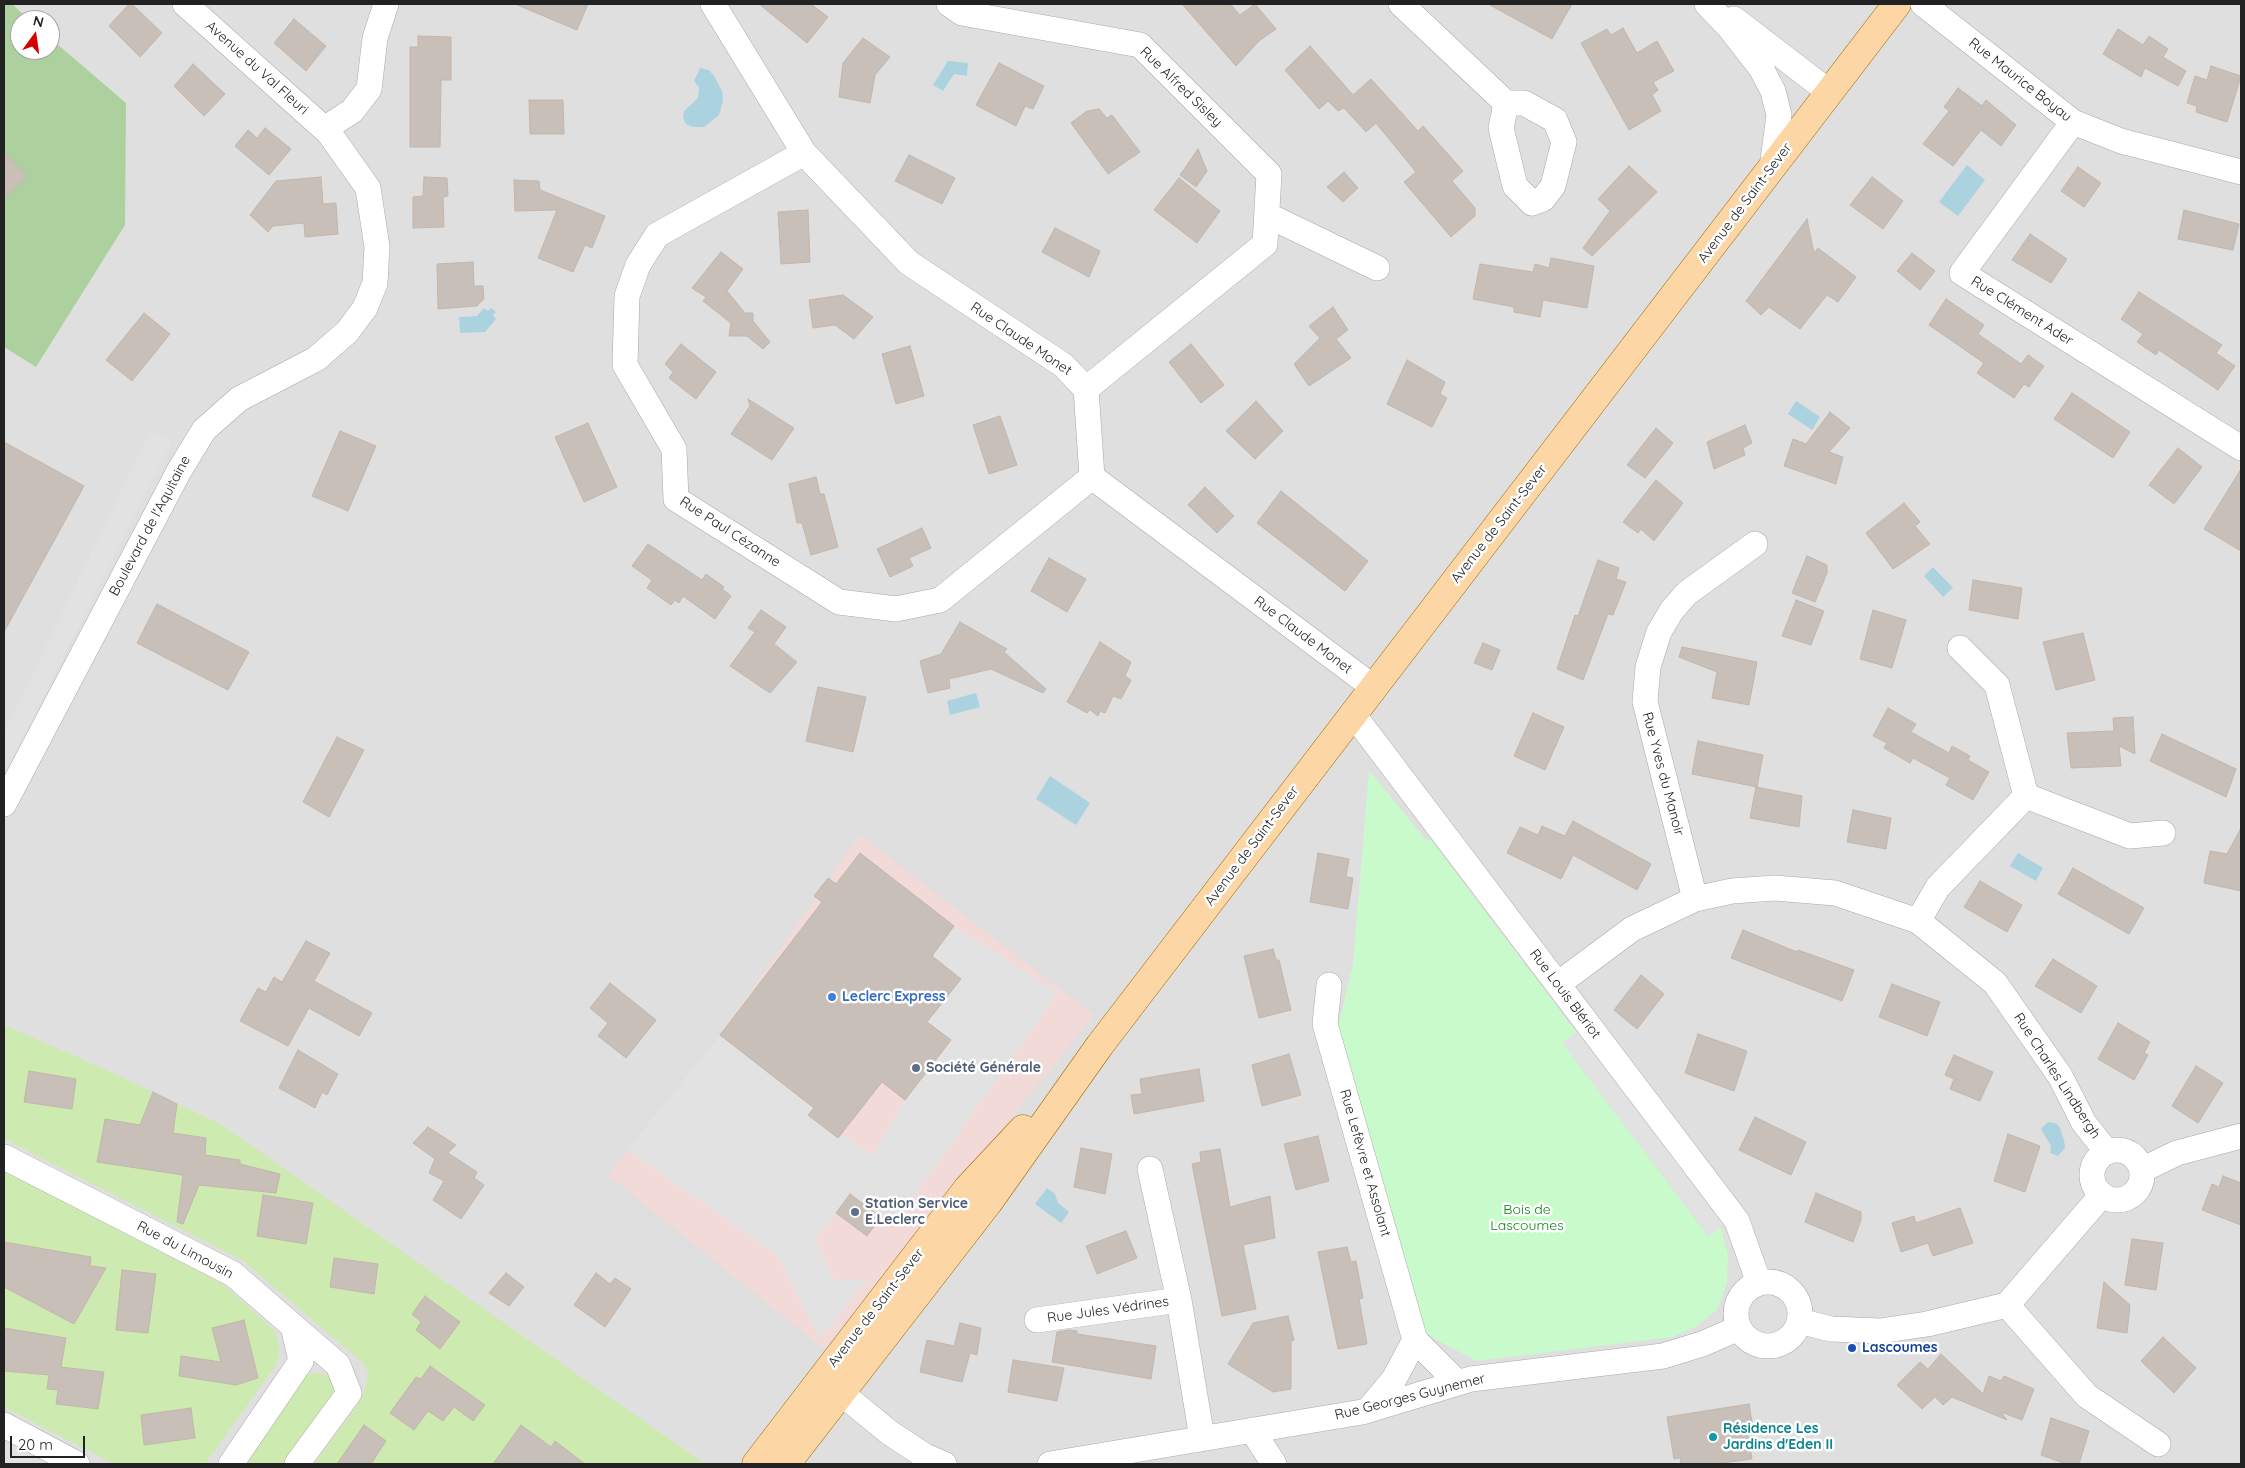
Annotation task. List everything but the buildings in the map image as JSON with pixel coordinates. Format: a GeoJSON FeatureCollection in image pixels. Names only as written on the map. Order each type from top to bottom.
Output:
{"type":"FeatureCollection","features":[{"type":"Feature","properties":{"kind":"main road","name":"Avenue de Saint-Sever"},"geometry":{"type":"LineString","coordinates":[[786,1464],[988,1203],[1100,1045],[1897,4]]}},
{"type":"Feature","properties":{"kind":"main road","name":"Avenue de Saint-Sever"},"geometry":{"type":"LineString","coordinates":[[756,1464],[967,1190],[1100,1045]]}},
{"type":"Feature","properties":{"kind":"street","name":"Avenue du Val Fleuri"},"geometry":{"type":"LineString","coordinates":[[185,4],[329,133],[368,188],[377,247],[375,283],[365,308]]}},
{"type":"Feature","properties":{"kind":"street"},"geometry":{"type":"LineString","coordinates":[[329,133],[332,124],[352,112],[369,88],[375,38],[386,4]]}},
{"type":"Feature","properties":{"kind":"street","name":"Rue Claude Monet"},"geometry":{"type":"LineString","coordinates":[[713,4],[804,153],[909,263],[1063,365],[1086,389]]}},
{"type":"Feature","properties":{"kind":"street","name":"Rue Alfred Sisley"},"geometry":{"type":"LineString","coordinates":[[949,4],[962,13],[1140,45],[1269,174],[1266,244],[1086,389]]}},
{"type":"Feature","properties":{"kind":"street"},"geometry":{"type":"LineString","coordinates":[[1401,4],[1506,103]]}},
{"type":"Feature","properties":{"kind":"street"},"geometry":{"type":"LineString","coordinates":[[1707,4],[1761,68],[1773,91],[1779,115],[1772,168]]}},
{"type":"Feature","properties":{"kind":"street"},"geometry":{"type":"LineString","coordinates":[[1715,4],[1829,92]]}},
{"type":"Feature","properties":{"kind":"street","name":"Rue Maurice Boyau"},"geometry":{"type":"LineString","coordinates":[[1923,4],[2073,122],[2121,141],[2241,172]]}},
{"type":"Feature","properties":{"kind":"street","name":"Rue Clément Ader"},"geometry":{"type":"LineString","coordinates":[[2073,122],[1962,273],[2241,448]]}},
{"type":"Feature","properties":{"kind":"street","name":"Rue Paul Cézanne"},"geometry":{"type":"LineString","coordinates":[[804,153],[657,235],[638,265],[627,296],[625,365],[674,449],[676,499],[840,602],[896,609],[940,600],[1092,477]]}},
{"type":"Feature","properties":{"kind":"street"},"geometry":{"type":"LineString","coordinates":[[1267,215],[1377,268]]}},
{"type":"Feature","properties":{"kind":"street","name":"Boulevard de l'Aquitaine"},"geometry":{"type":"LineString","coordinates":[[4,804],[171,485],[204,430],[239,399],[316,359],[347,332],[365,308]]}},
{"type":"Feature","properties":{"kind":"street"},"geometry":{"type":"LineString","coordinates":[[1086,389],[1092,477]]}},
{"type":"Feature","properties":{"kind":"street","name":"Rue Claude Monet"},"geometry":{"type":"LineString","coordinates":[[1092,477],[1374,687]]}},
{"type":"Feature","properties":{"kind":"street","name":"Rue Yves du Manoir"},"geometry":{"type":"LineString","coordinates":[[1695,899],[1645,702],[1648,667],[1659,632],[1672,610],[1687,593],[1755,544]]}},
{"type":"Feature","properties":{"kind":"street"},"geometry":{"type":"LineString","coordinates":[[1960,648],[1997,685],[2026,796]]}},
{"type":"Feature","properties":{"kind":"street","name":"Rue Louis Blériot"},"geometry":{"type":"LineString","coordinates":[[1353,714],[1737,1221],[1759,1283]]}},
{"type":"Feature","properties":{"kind":"street"},"geometry":{"type":"LineString","coordinates":[[2026,796],[2130,836],[2164,833]]}},
{"type":"Feature","properties":{"kind":"street"},"geometry":{"type":"LineString","coordinates":[[1918,921],[1938,887],[2026,796]]}},
{"type":"Feature","properties":{"kind":"street","name":"Rue Charles Lindbergh"},"geometry":{"type":"LineString","coordinates":[[1558,984],[1632,929],[1695,899],[1732,891],[1775,888],[1835,893],[1918,921],[1995,983],[2060,1076],[2084,1123],[2107,1152]]}},
{"type":"Feature","properties":{"kind":"street","name":"Rue Lefèvre et Assolant"},"geometry":{"type":"LineString","coordinates":[[1329,985],[1325,1024],[1415,1340],[1457,1382]]}},
{"type":"Feature","properties":{"kind":"street"},"geometry":{"type":"LineString","coordinates":[[2142,1170],[2177,1153],[2241,1136]]}},
{"type":"Feature","properties":{"kind":"street"},"geometry":{"type":"LineString","coordinates":[[2124,1151],[2132,1155],[2142,1170],[2142,1179],[2134,1194],[2118,1201],[2101,1196],[2092,1181],[2091,1172],[2094,1163],[2107,1152],[2124,1151]]}},
{"type":"Feature","properties":{"kind":"street","name":"Rue du Limousin"},"geometry":{"type":"LineString","coordinates":[[4,1157],[233,1274],[338,1365],[349,1393],[297,1464]]}},
{"type":"Feature","properties":{"kind":"street","name":"Rue Jules Védrines"},"geometry":{"type":"LineString","coordinates":[[1150,1169],[1179,1300],[1202,1438]]}},
{"type":"Feature","properties":{"kind":"street"},"geometry":{"type":"LineString","coordinates":[[1799,1321],[1831,1328],[1880,1331],[1927,1324],[2007,1305],[2101,1196]]}},
{"type":"Feature","properties":{"kind":"street"},"geometry":{"type":"LineString","coordinates":[[1770,1282],[1781,1285],[1790,1291],[1796,1300],[1799,1321],[1787,1340],[1777,1345],[1755,1344],[1746,1338],[1739,1328],[1735,1318],[1736,1306],[1741,1296],[1749,1288],[1759,1283],[1770,1282]]}},
{"type":"Feature","properties":{"kind":"street","name":"Rue Jules Védrines"},"geometry":{"type":"LineString","coordinates":[[1038,1320],[1179,1300]]}},
{"type":"Feature","properties":{"kind":"street"},"geometry":{"type":"LineString","coordinates":[[2007,1305],[2087,1396],[2158,1444]]}},
{"type":"Feature","properties":{"kind":"street"},"geometry":{"type":"LineString","coordinates":[[231,1464],[301,1361],[293,1326]]}},
{"type":"Feature","properties":{"kind":"street","name":"Rue Georges Guynemer"},"geometry":{"type":"LineString","coordinates":[[1050,1464],[1369,1409],[1457,1382],[1528,1371],[1663,1356],[1702,1344],[1739,1328]]}},
{"type":"Feature","properties":{"kind":"street"},"geometry":{"type":"LineString","coordinates":[[1369,1409],[1394,1379],[1415,1340]]}},
{"type":"Feature","properties":{"kind":"street"},"geometry":{"type":"LineString","coordinates":[[832,1365],[841,1394],[890,1433],[925,1456],[944,1464]]}},
{"type":"Feature","properties":{"kind":"street"},"geometry":{"type":"LineString","coordinates":[[4,1425],[77,1464]]}},
{"type":"Feature","properties":{"kind":"street"},"geometry":{"type":"LineString","coordinates":[[1252,1430],[1274,1464]]}},
{"type":"Feature","properties":{"kind":"shaded area"},"geometry":{"type":"Polygon","coordinates":[[[4,4],[2241,4],[2241,1464],[4,1464],[4,4]]]}},
{"type":"Feature","properties":{"kind":"shaded area"},"geometry":{"type":"Polygon","coordinates":[[[150,431],[172,441],[4,775],[4,733],[150,431]]]}},
{"type":"Feature","properties":{"kind":"shaded area"},"geometry":{"type":"Polygon","coordinates":[[[860,835],[1094,1015],[824,1349],[608,1175],[720,1035],[860,835]]]}},
{"type":"Feature","properties":{"kind":"shaded area"},"geometry":{"type":"Polygon","coordinates":[[[954,926],[1058,993],[903,1212],[881,1217],[850,1194],[815,1240],[834,1280],[866,1280],[820,1339],[777,1255],[627,1150],[720,1035],[814,1108],[808,1115],[838,1138],[841,1134],[872,1156],[905,1100],[927,1022],[961,979],[932,956],[954,926]]]}},
{"type":"Feature","properties":{"kind":"shaded area"},"geometry":{"type":"Polygon","coordinates":[[[1588,1024],[1735,1217],[1709,1236],[1562,1043],[1588,1024]]]}},
{"type":"Feature","properties":{"kind":"shaded area"},"geometry":{"type":"Polygon","coordinates":[[[4,1441],[51,1464],[4,1464],[4,1441]]]}},
{"type":"Feature","properties":{"kind":"green space"},"geometry":{"type":"Polygon","coordinates":[[[4,4],[12,4],[18,10],[10,10],[10,60],[60,60],[60,47],[126,103],[125,225],[36,367],[4,347],[4,4]]]}},
{"type":"Feature","properties":{"kind":"green space","name":"Bois de Lascoumes"},"geometry":{"type":"Polygon","coordinates":[[[1369,770],[1426,840],[1431,840],[1577,1033],[1563,1044],[1708,1236],[1721,1227],[1728,1256],[1727,1283],[1717,1310],[1697,1326],[1673,1337],[1477,1361],[1433,1338],[1424,1331],[1336,1034],[1353,964],[1369,770]]]}},
{"type":"Feature","properties":{"kind":"green space"},"geometry":{"type":"Polygon","coordinates":[[[4,1025],[107,1070],[222,1125],[705,1464],[314,1464],[356,1407],[365,1389],[368,1373],[363,1363],[242,1260],[4,1139],[4,1025]]]}},
{"type":"Feature","properties":{"kind":"green space"},"geometry":{"type":"Polygon","coordinates":[[[4,1171],[223,1284],[275,1331],[280,1351],[276,1365],[205,1464],[114,1464],[4,1407],[4,1171]]]}},
{"type":"Feature","properties":{"kind":"green space"},"geometry":{"type":"Polygon","coordinates":[[[312,1373],[322,1373],[329,1377],[335,1386],[335,1397],[286,1464],[241,1464],[304,1377],[312,1373]]]}},
{"type":"Feature","properties":{"kind":"water"},"geometry":{"type":"Polygon","coordinates":[[[948,61],[968,63],[967,76],[954,74],[943,91],[933,85],[948,61]]]}},
{"type":"Feature","properties":{"kind":"water"},"geometry":{"type":"Polygon","coordinates":[[[700,68],[709,70],[714,76],[722,91],[723,101],[719,115],[704,127],[693,127],[686,124],[683,118],[684,111],[698,98],[699,87],[694,81],[700,68]]]}},
{"type":"Feature","properties":{"kind":"water"},"geometry":{"type":"Polygon","coordinates":[[[1967,165],[1985,180],[1958,216],[1939,202],[1967,165]]]}},
{"type":"Feature","properties":{"kind":"water"},"geometry":{"type":"Polygon","coordinates":[[[484,308],[488,311],[491,308],[496,312],[493,315],[496,319],[485,332],[460,333],[459,317],[477,316],[484,308]]]}},
{"type":"Feature","properties":{"kind":"water"},"geometry":{"type":"Polygon","coordinates":[[[1796,401],[1820,417],[1812,430],[1788,414],[1796,401]]]}},
{"type":"Feature","properties":{"kind":"water"},"geometry":{"type":"Polygon","coordinates":[[[1933,567],[1953,588],[1943,597],[1924,576],[1933,567]]]}},
{"type":"Feature","properties":{"kind":"water"},"geometry":{"type":"Polygon","coordinates":[[[976,693],[980,707],[950,715],[947,701],[976,693]]]}},
{"type":"Feature","properties":{"kind":"water"},"geometry":{"type":"Polygon","coordinates":[[[1050,776],[1090,803],[1076,825],[1036,799],[1050,776]]]}},
{"type":"Feature","properties":{"kind":"water"},"geometry":{"type":"Polygon","coordinates":[[[2018,853],[2043,868],[2036,881],[2010,866],[2018,853]]]}},
{"type":"Feature","properties":{"kind":"water"},"geometry":{"type":"Polygon","coordinates":[[[2048,1122],[2059,1126],[2064,1140],[2065,1148],[2058,1156],[2050,1153],[2051,1146],[2041,1129],[2048,1122]]]}},
{"type":"Feature","properties":{"kind":"water"},"geometry":{"type":"Polygon","coordinates":[[[1047,1188],[1055,1194],[1058,1203],[1069,1212],[1061,1223],[1035,1204],[1047,1188]]]}},
{"type":"Feature","properties":{"kind":"place","name":"Leclerc Express"},"geometry":{"type":"Point","coordinates":[832,997]}},
{"type":"Feature","properties":{"kind":"place","name":"Société Générale"},"geometry":{"type":"Point","coordinates":[916,1068]}},
{"type":"Feature","properties":{"kind":"place","name":"Station Service E.Leclerc"},"geometry":{"type":"Point","coordinates":[855,1212]}},
{"type":"Feature","properties":{"kind":"place","name":"Lascoumes"},"geometry":{"type":"Point","coordinates":[1852,1348]}},
{"type":"Feature","properties":{"kind":"place","name":"Résidence Les Jardins d'Eden II"},"geometry":{"type":"Point","coordinates":[1713,1437]}}]}
